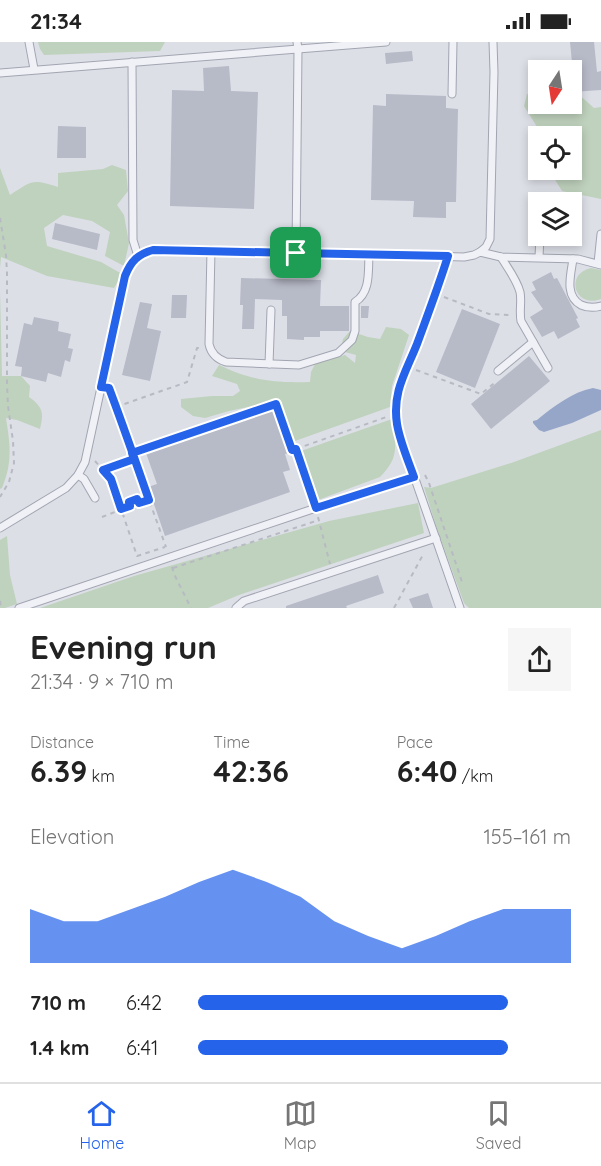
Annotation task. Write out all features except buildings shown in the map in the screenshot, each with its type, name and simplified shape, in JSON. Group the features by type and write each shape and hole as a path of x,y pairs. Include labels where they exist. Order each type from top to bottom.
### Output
{"lane":[{"path":"29,42 34,69"},
{"path":"0,73 297,46 386,42"},
{"path":"452,94 453,42"},
{"path":"0,528 66,488 78,475 85,462 125,276 138,256 153,250 211,250 464,257 474,255 486,247 490,239 493,42"},
{"path":"296,253 297,46"},
{"path":"132,62 133,240 138,256"},
{"path":"480,252 501,257 573,259 599,264 601,234"},
{"path":"539,257 540,246"},
{"path":"211,250 209,344 211,350 226,362 299,365 338,353 350,344 355,331 355,302 361,298 366,288 369,254"},
{"path":"448,256 414,352 402,377 397,415 399,433 460,608"},
{"path":"501,257 521,294 519,314 521,321 548,368"},
{"path":"573,259 570,281 572,296 583,306 590,308 601,306"},
{"path":"269,364 271,310"},
{"path":"498,371 533,342"},
{"path":"78,475 84,478 95,498"},
{"path":"19,608 414,477"},
{"path":"236,608 244,601 436,538"}],"path":[{"path":"0,218 7,273 7,385 14,455 13,471 0,497"},
{"path":"442,297 489,314 519,314"},
{"path":"116,407 187,382 197,348 211,350"},
{"path":"414,371 414,369 481,394 503,376 498,371"},
{"path":"101,387 109,388 166,547 137,556 111,479 103,470 134,459"},
{"path":"132,453 276,404 292,450 397,415"},
{"path":"296,449 316,508 332,572"},
{"path":"426,476 464,586"},
{"path":"102,517 130,506 132,509 140,506 139,503 149,500"},
{"path":"191,608 172,568 319,520"},
{"path":"394,608 427,547"},
{"path":"0,601 1,608"}],"green space":[{"path":"38,42 165,42 160,51 44,55"},
{"path":"528,94 528,112 524,106"},
{"path":"582,97 594,108 601,107 601,199 582,195 582,192 562,191 555,180 582,180 582,126 536,126 529,114 582,114"},
{"path":"112,165 126,170 128,191 117,205 124,215 129,243 124,266 105,256 110,232 92,221 63,215 44,228 47,246 101,262 122,274 114,288 47,276 1,257 0,269 0,168 10,195 33,182 58,187 58,173 103,169"},
{"path":"591,268 601,270 601,299 592,301 579,295 575,283 583,271"},
{"path":"0,290 2,376 21,376 30,386 29,397 40,407 42,419 40,429 6,418 9,461 8,470 0,489"},
{"path":"386,327 401,329 409,335 392,386 390,407 295,441 280,403 271,402 205,418 193,416 181,407 181,399 233,396 240,391 237,384 212,376 219,365 242,375 264,380 310,382 315,364 345,355 355,363 356,355 345,352 342,344 350,331 380,339"},
{"path":"392,419 395,450 387,470 380,477 318,500 301,451"},
{"path":"601,430 601,608 469,608 464,603 424,487 431,488 514,462"},
{"path":"418,503 424,533 239,595 208,608 40,608 134,576 329,521"},
{"path":"7,536 10,575 17,604 0,608 0,540"}],"water":[{"path":"593,388 601,390 601,410 544,432 533,423 570,396"}],"route":[{"path":"296,253 165,249 145,252 133,261 125,276 101,387 109,388 116,407 132,453 149,500 139,503 137,499 129,502 130,506 121,509 111,479 103,470 134,459 132,453 276,404 292,450 296,449 316,508 414,477 397,423 399,389 448,256 296,253"}]}
